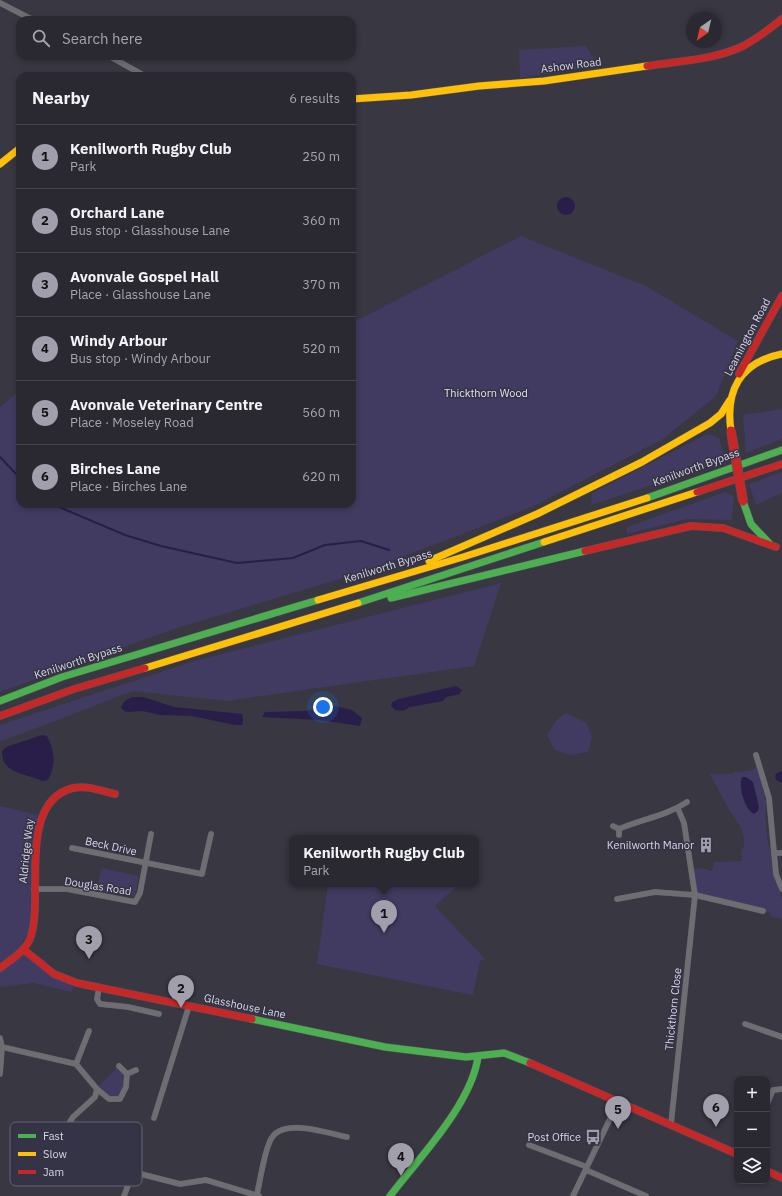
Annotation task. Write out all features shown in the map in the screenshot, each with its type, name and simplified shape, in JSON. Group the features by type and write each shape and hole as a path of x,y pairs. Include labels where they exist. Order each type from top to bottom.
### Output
{"main road":[{"name":"Ashow Road","path":"356,99 411,95 479,86 544,81 710,56 734,50 746,45 758,38 782,19"},
{"path":"0,164 16,151"},
{"name":"Leamington Road","path":"733,389 744,362 782,296"},
{"path":"779,548 755,530 746,514 731,431 729,410 733,389 737,381 750,366 762,359 782,354"},
{"path":"368,585 544,513 605,482 710,423 721,414 730,400"},
{"name":"Kenilworth Bypass","path":"0,701 62,677 368,585 646,498 782,450"},
{"name":"Kenilworth Bypass","path":"0,716 81,687 341,608 782,464"},
{"path":"341,608 423,591 665,531 691,526 723,528 779,548"},
{"name":"Aldridge Way","path":"22,949 30,938 33,929 35,862 43,813 47,804 66,789 75,787 115,794"},
{"path":"0,968 22,949"},
{"name":"Glasshouse Lane","path":"22,949 59,977 99,988 385,1047 466,1057 504,1053 516,1056 619,1100 734,1153"},
{"path":"390,1196 456,1111 476,1071 478,1056"},
{"path":"770,1172 782,1178"}],"street":[{"path":"0,3 25,16"},
{"path":"115,60 138,72"},
{"path":"756,755 769,798 776,874 782,889"},
{"path":"617,830 637,821 656,817 678,809 687,802"},
{"name":"Thickthorn Close","path":"671,1124 695,896 684,823 678,809"},
{"name":"Douglas Road","path":"34,889 67,889 135,902 139,897 152,834"},
{"name":"Beck Drive","path":"72,848 145,864 202,874 211,834"},
{"path":"774,853 782,853"},
{"path":"617,899 656,892 695,896 763,911"},
{"path":"99,988 97,999 100,1004 128,1007 159,1014"},
{"path":"154,1118 189,1006"},
{"path":"745,1024 782,1037"},
{"path":"76,1064 90,1031"},
{"path":"0,1038 2,1047 0,1074"},
{"path":"2,1047 76,1064 97,1089 109,1099 120,1099 126,1087 127,1074 119,1066"},
{"path":"127,1074 136,1070"},
{"path":"770,1097 773,1090 778,1088 782,1089"},
{"path":"70,1122 73,1117 95,1097 97,1089"},
{"path":"573,1196 619,1100"},
{"path":"142,1174 180,1184 206,1180 258,1195 270,1140 279,1131 293,1127 346,1137"},
{"path":"529,1145 586,1168 646,1196"},
{"path":"124,1196 127,1186"}],"green space":[{"path":"586,46 598,66 520,78 519,50"},
{"name":"Thickthorn Wood","path":"521,236 646,286 738,341 716,396 663,439 532,507 363,572 174,629 0,692 0,407 16,393 16,508 356,508 356,321"},
{"path":"782,409 782,439 746,453 743,415"},
{"path":"707,434 719,438 725,461 591,505 592,493"},
{"path":"782,472 782,493 756,505 749,484"},
{"path":"725,492 734,496 732,520 687,519 627,534 627,527"},
{"path":"501,583 474,666 226,701 133,691 0,742 0,725 194,661"},
{"path":"566,713 587,723 592,738 588,752 570,755 555,750 547,735 556,721"},
{"path":"758,767 767,806 765,814 768,845 770,847 774,876 782,898 782,919 772,917 769,911 695,895 691,869 702,868 712,871 714,862 742,861 741,852 744,845 744,838 741,828 710,774 734,774 733,772 749,771"},
{"path":"0,806 38,815 33,848 30,929 19,949 5,962 3,960 0,962"},
{"path":"101,868 139,876 135,895 131,897 121,892 114,894 97,890"},
{"path":"328,887 456,887 435,906 485,959 480,961 473,995 317,964"},
{"path":"23,949 54,974 74,982 72,992 33,983 0,987 0,968"},
{"path":"119,1066 127,1074 120,1099 109,1099 96,1088"}],"shaded area":[{"path":"566,197 570,198 574,202 574,210 570,214 566,215 562,214 558,210 557,206 558,202 562,198"},
{"path":"456,686 462,690 460,694 446,697 443,701 410,707 403,711 395,710 391,706 392,702 399,699"},
{"path":"133,697 143,697 174,707 242,714 242,725 235,725 192,716 160,715 143,711 126,712 121,708 126,701"},
{"path":"336,706 352,710 362,718 360,726 320,720 262,717 265,712 305,711"},
{"path":"42,735 47,736 52,747 54,758 51,775 48,780 42,781 16,772 6,764 3,759 2,751 6,747"},
{"path":"782,771 782,783 776,780 775,776 777,773"},
{"path":"742,777 746,777 753,782 759,807 758,811 754,814 748,808 743,798 741,786"}],"waterway":[{"path":"0,457 16,474"},
{"path":"61,508 125,535 161,546 237,563 293,558 325,545 361,541 389,550"}],"traffic: fast":[{"path":"647,498 782,450"},
{"path":"743,501 751,524 769,543"},
{"path":"358,603 544,542"},
{"path":"391,598 585,551"},
{"path":"0,701 62,677 318,600"},
{"path":"252,1019 385,1047 466,1057 504,1053 530,1063"},
{"path":"390,1196 429,1148 455,1112 473,1075 478,1057"}],"traffic: slow":[{"path":"356,99 411,95 479,86 544,81 647,66"},
{"path":"0,164 16,151"},
{"path":"731,431 731,403 733,391 738,380 755,364 782,354"},
{"path":"429,561 537,514 642,462 710,423 721,414 730,400"},
{"path":"544,542 697,492"},
{"path":"318,600 463,557 647,498"},
{"path":"145,668 358,603"}],"traffic: jam":[{"path":"647,66 695,60 730,51 752,41 782,19"},
{"path":"739,374 782,296"},
{"path":"731,431 743,501"},
{"path":"697,492 782,464"},
{"path":"585,551 691,526 723,528 776,547"},
{"path":"0,716 74,689 145,668"},
{"path":"0,968 23,950 31,936 34,918 36,852 39,830 45,811 56,797 73,788 89,788 115,794"},
{"path":"23,949 54,974 77,983 252,1019"},
{"path":"530,1063 734,1153"},
{"path":"770,1172 782,1178"}],"place":[{"name":"Kenilworth Manor","path":"706,845"},
{"name":"Kenilworth Rugby Club","path":"384,933"},
{"name":"Avonvale Gospel Hall","path":"89,959"},
{"name":"Orchard Lane","path":"181,1008"},
{"name":"Birches Lane","path":"716,1127"},
{"name":"Avonvale Veterinary Centre","path":"618,1129"},
{"name":"Post Office","path":"593,1137"},
{"name":"Windy Arbour","path":"401,1176"}]}
